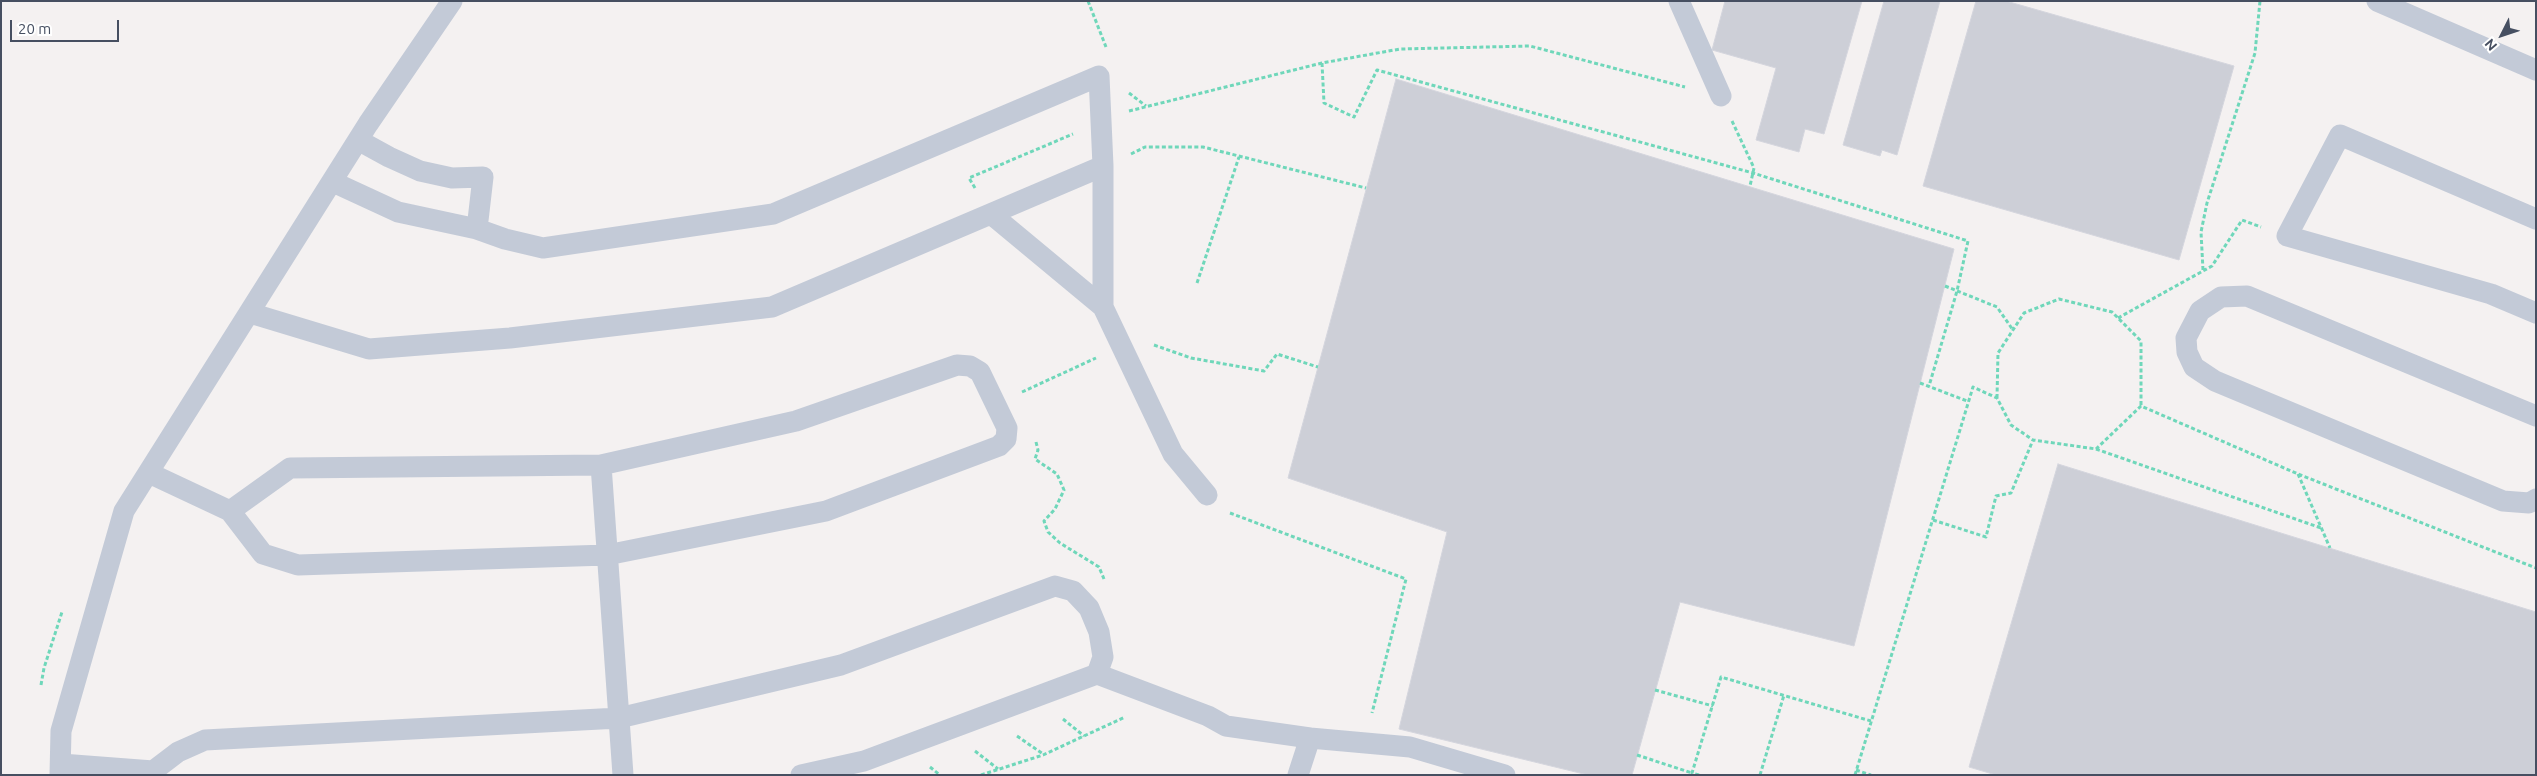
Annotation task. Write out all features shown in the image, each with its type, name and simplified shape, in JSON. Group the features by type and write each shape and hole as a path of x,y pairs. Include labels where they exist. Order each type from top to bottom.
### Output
{"lane":[{"path":"452,1 358,140 124,511 61,731 60,769 154,773 178,752 205,740 619,718 841,665 1055,586 1073,591 1089,608 1099,632 1104,657 1097,674"},
{"path":"1678,1 1720,96"},
{"path":"2377,1 2536,70"},
{"path":"333,182 398,212 477,229 505,239 543,248 773,214 1100,86 1103,166 1104,307 1172,454 1207,496"},
{"path":"2536,219 2340,135 2287,236 2491,294 2536,313"},
{"path":"358,140 420,171 452,178 483,176 477,229"},
{"path":"250,313 369,349 510,338 772,306 1103,166"},
{"path":"990,214 1104,307"},
{"path":"2536,416 2247,296 2221,297 2200,311 2186,338 2187,352 2194,367 2215,381 2504,500 2529,503 2536,499"},
{"path":"149,473 230,511 263,554 298,565 607,555 826,511 999,446 1006,439 1007,428 980,372 970,366 957,366 796,421 600,465 290,468 230,511"},
{"path":"600,465 623,775"},
{"path":"801,775 864,760 1097,674 1208,716 1226,726 1310,738 1410,747 1505,775"},
{"path":"1298,775 1310,738"}],"path":[{"path":"2204,270 2201,232 2207,203 2255,53 2260,1"},
{"path":"1100,86 1125,112 1322,63 1400,49 1530,46 1720,96 1754,168 1750,186"},
{"path":"1322,63 1324,103 1354,117 1377,70 1753,173 1968,241 1957,291 1929,386"},
{"path":"990,214 969,178 1080,131"},
{"path":"1103,166 1145,148 1203,146 1239,157 1366,188"},
{"path":"1197,283 1239,157"},
{"path":"2118,318 2212,266 2242,220 2287,236"},
{"path":"1945,286 1997,307 2013,330"},
{"path":"2096,449 2141,406 2141,341 2112,312 2059,299 2024,313 1998,353 1997,398 2011,425 2033,440 2096,449 2321,528"},
{"path":"1023,401 1020,393 1118,340 1191,358 1264,371 1278,354 1318,366"},
{"path":"1920,383 1968,401"},
{"path":"1855,775 1973,387 1997,398"},
{"path":"2141,406 2298,474 2536,568"},
{"path":"1034,432 1038,450 1035,459 1057,474 1064,490 1055,509 1044,521 1048,532 1060,543 1100,567 1107,586"},
{"path":"1933,520 1986,537 1996,496 2011,493 2033,440"},
{"path":"2298,474 2330,548"},
{"path":"1207,496 1235,516 1406,579 1365,743"},
{"path":"1692,773 1721,677 1871,721"},
{"path":"1655,690 1712,706"},
{"path":"1760,775 1784,695"},
{"path":"981,775 1043,755 1129,715"},
{"path":"1637,755 1699,775"},
{"path":"1856,770 1871,775"}],"building":[{"path":"1725,1 1862,1 1824,134 1805,129 1799,152 1756,140 1776,68 1712,50"},
{"path":"1884,1 1940,1 1897,155 1882,150 1880,156 1843,145"},
{"path":"1976,1 2006,1 2234,66 2179,260 1923,186"},
{"path":"1396,79 1954,249 1854,646 1680,602 1632,775 1588,775 1399,729 1447,532 1288,478"},
{"path":"2058,464 2536,612 2536,775 1996,775 1969,767"}]}
